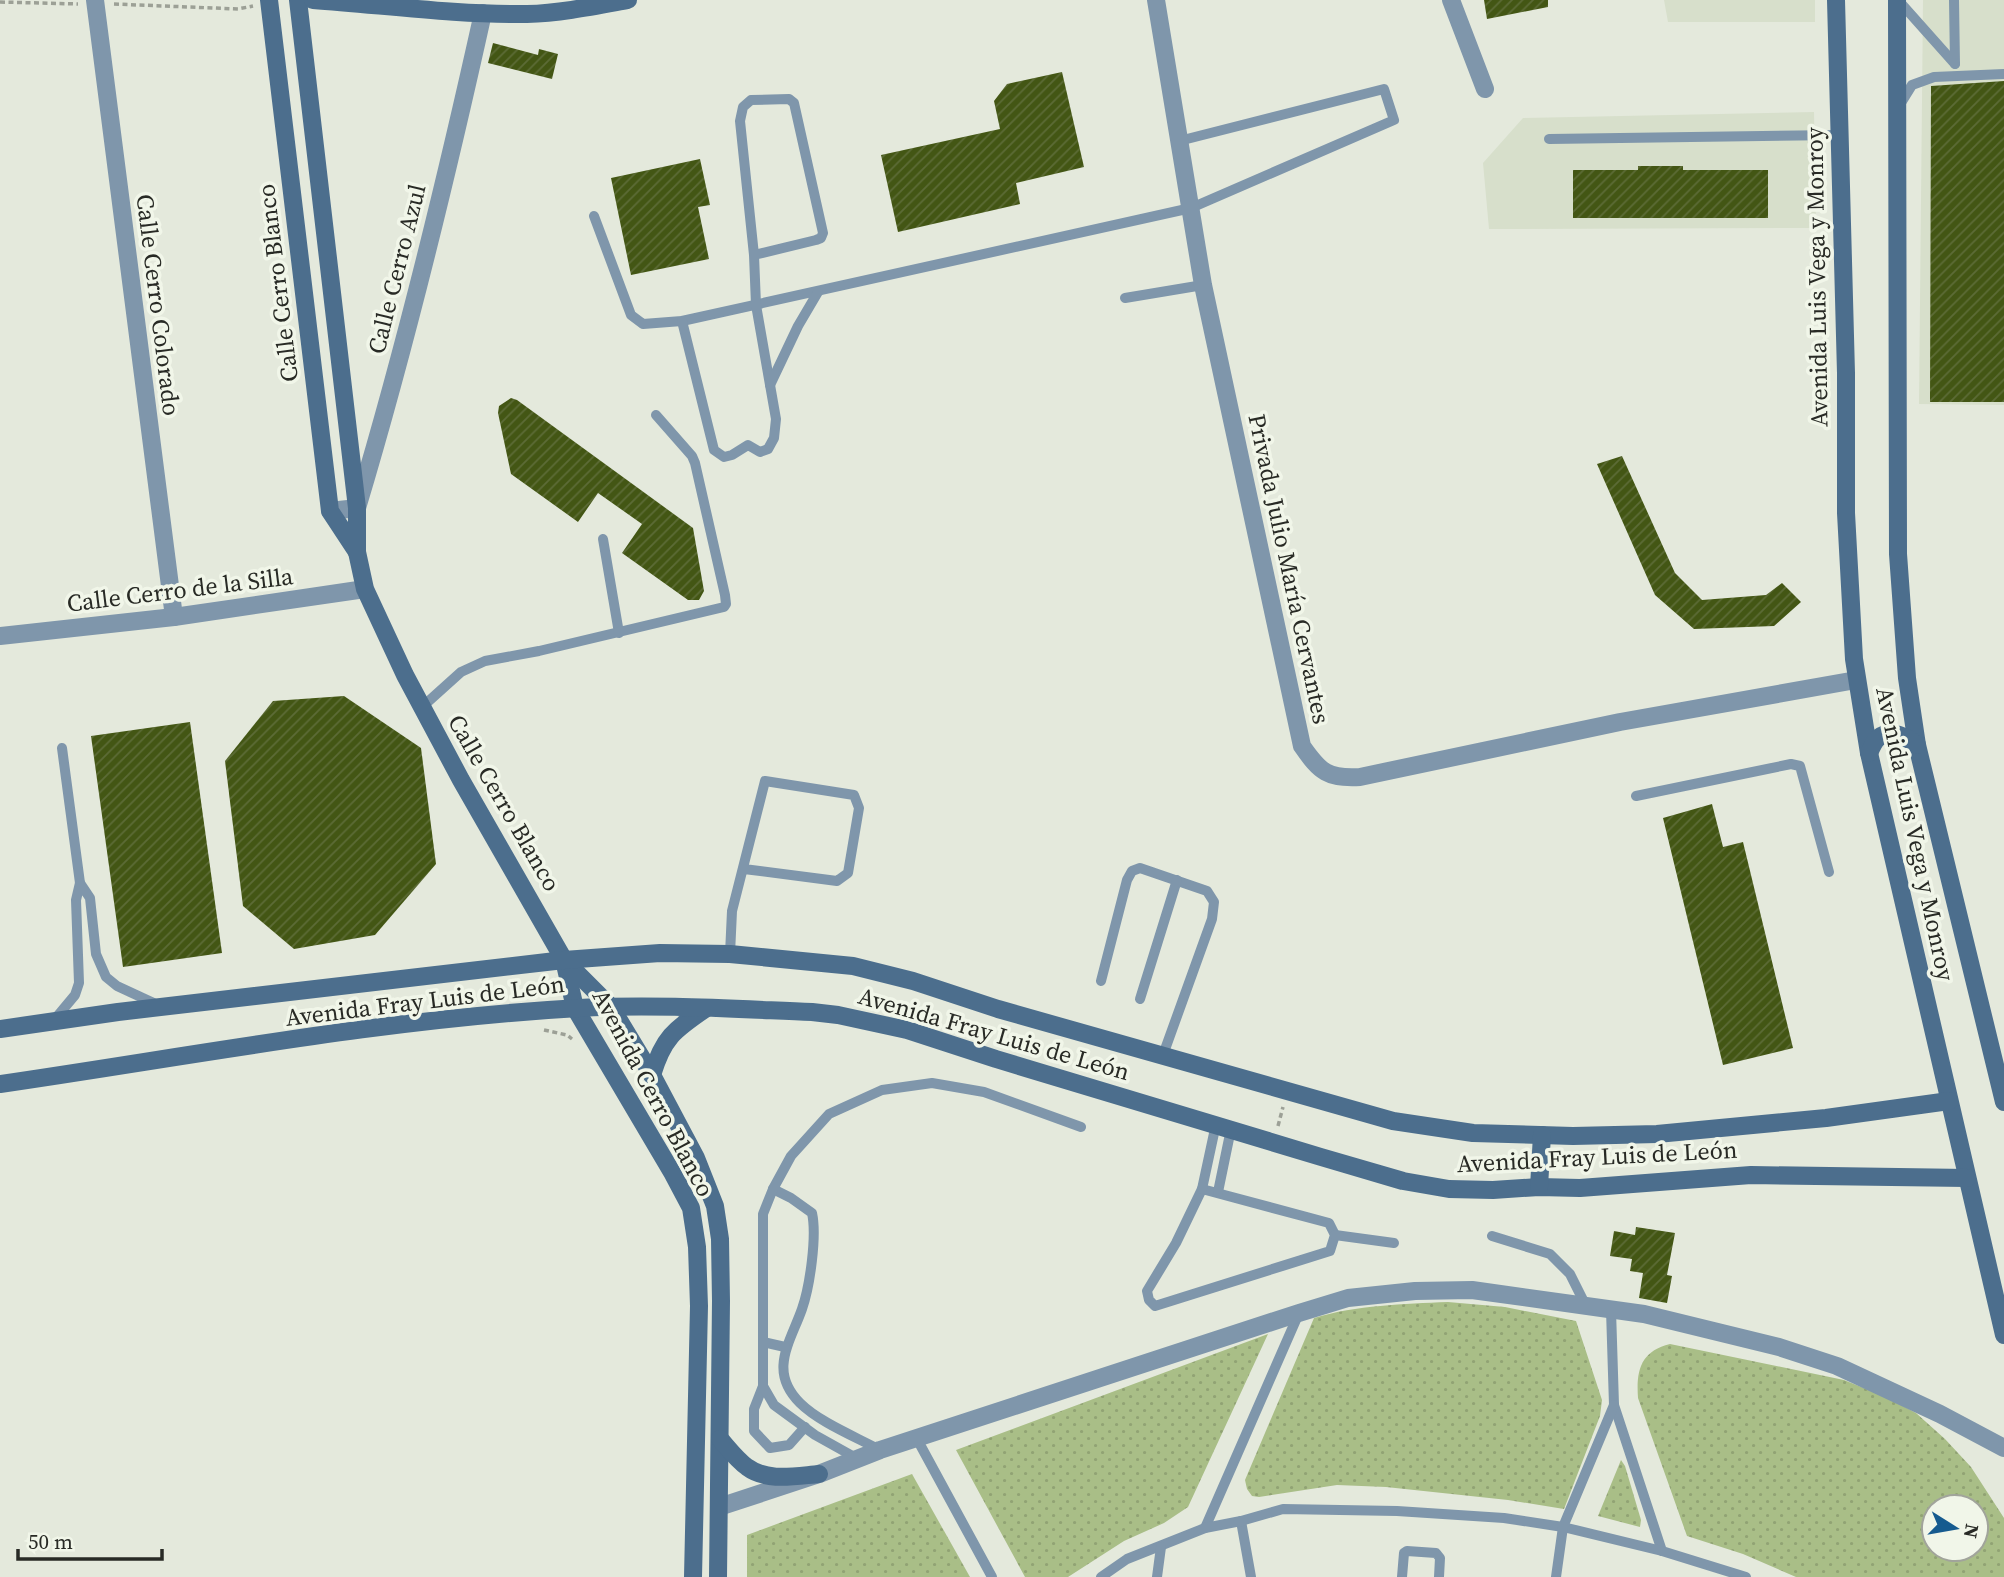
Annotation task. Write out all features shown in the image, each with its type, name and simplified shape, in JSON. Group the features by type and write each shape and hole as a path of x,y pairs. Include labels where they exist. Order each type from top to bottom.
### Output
{"main road":[{"name":"Calle Cerro Blanco","path":"298,0 358,508 357,552 365,589 421,708 564,960"},
{"path":"313,0 483,13 528,7 570,10 628,0"},
{"name":"Avenida Luis Vega y Monroy","path":"1836,0 1846,373 1846,513 1856,680 1868,753 2004,1335"},
{"name":"Avenida Luis Vega y Monroy","path":"1898,0 1898,554 1907,678 1917,745 2004,1102"},
{"name":"Calle Cerro Blanco","path":"269,2 330,511 357,552"},
{"path":"1868,753 1878,737 1889,734 1907,737 1917,745"},
{"name":"Avenida Fray Luis de León","path":"0,1029 564,960 660,953 730,954 853,966 913,981 998,1009 1393,1121 1473,1132 1573,1136 1657,1134 1826,1118 1949,1101"},
{"name":"Avenida Cerro Blanco","path":"564,960 611,1007 652,1075 696,1158 715,1206 720,1239 718,1577"},
{"name":"Avenida Cerro Blanco","path":"564,960 575,1008 691,1208 697,1247 699,1307 693,1577"},
{"name":"Avenida Fray Luis de León","path":"0,1084 395,1024 575,1008 812,1012 872,1021 1403,1181 1438,1187 1493,1190 1580,1188 1751,1175 1967,1178"},
{"path":"652,1075 667,1039 705,1009"},
{"path":"1539,1187 1542,1135"},
{"path":"720,1439 746,1467 760,1474 779,1477 819,1474"}],"street":[{"name":"Privada Julio María Cervantes","path":"1156,0 1203,285 1302,746 1322,772 1340,778 1360,777 1620,722 1856,680"},
{"path":"1451,0 1485,89"},
{"name":"Calle Cerro Colorado","path":"95,2 174,617"},
{"name":"Calle Cerro Azul","path":"358,508 450,165 483,13"},
{"path":"330,511 358,508"},
{"name":"Calle Cerro de la Silla","path":"0,636 174,617 365,589"},
{"path":"719,1507 819,1474 880,1450 1299,1312 1348,1298 1415,1291 1472,1290 1644,1314 1779,1347 1837,1366 1940,1414 2004,1448"}],"lane":[{"path":"1898,0 1954,69"},
{"path":"1954,0 1954,69"},
{"path":"1897,109 1912,85 1954,69 2004,74"},
{"path":"594,216 631,315 643,324 682,321 1191,208 1394,120 1384,89 1180,141"},
{"path":"682,321 714,450 724,457 733,455 748,445 760,452 768,449 775,439 776,419 756,305 754,254 740,121 743,107 751,100 789,99 794,103 823,233 821,238 816,240 754,254"},
{"path":"1549,139 1838,135"},
{"path":"1125,298 1203,285"},
{"path":"770,385 798,326 818,292"},
{"path":"421,708 461,672 485,661 619,633 718,609 726,604 695,463 656,415"},
{"path":"603,539 619,633"},
{"path":"52,1022 75,995 79,983 76,900 80,883 62,748"},
{"path":"1636,796 1791,764 1800,766 1829,872"},
{"path":"730,954 733,911 765,781 854,795 859,808 848,873 837,881 744,869"},
{"path":"1101,981 1127,880 1132,871 1140,868 1207,891 1213,902 1212,919 1163,1055"},
{"path":"1140,999 1177,880"},
{"path":"80,883 90,898 96,954 106,977 117,986 164,1008"},
{"path":"805,1427 789,1445 770,1448 754,1431 754,1409 764,1387 763,1214 791,1156 830,1114 882,1090 932,1083 984,1092 1081,1127"},
{"path":"1202,1189 1329,1223 1335,1235 1330,1251 1155,1306 1149,1300 1147,1291 1176,1244 1202,1189 1224,1126"},
{"path":"1218,1192 1224,1126"},
{"path":"773,1189 812,1213 815,1237 803,1307 785,1346 785,1381 801,1404 880,1450"},
{"path":"1335,1235 1394,1242"},
{"path":"1492,1236 1550,1254 1570,1274 1586,1307"},
{"path":"1611,1310 1614,1405 1662,1551"},
{"path":"1205,1528 1299,1312"},
{"path":"763,1342 785,1346"},
{"path":"764,1387 774,1405 858,1460"},
{"path":"1556,1577 1563,1527 1614,1405"},
{"path":"917,1439 992,1577"},
{"path":"1101,1577 1127,1559 1205,1528 1283,1509 1296,1509 1397,1511 1504,1518 1563,1527 1662,1551 1746,1577"},
{"path":"1241,1521 1251,1577"},
{"path":"1157,1577 1161,1547"},
{"path":"1402,1577 1404,1553 1407,1551 1436,1553 1440,1558 1439,1577"}],"path":[{"path":"0,2 95,2 238,9 269,2"},
{"path":"544,1030 567,1035 575,1041"},
{"path":"1274,1142 1286,1092"}],"shaded area":[{"path":"1664,0 1815,0 1815,22 1668,22"},
{"path":"1923,0 2004,0 2004,405 1919,404"},
{"path":"1814,112 1816,228 1489,229 1483,163 1523,118"}],"green space":[{"path":"1448,1302 1505,1307 1576,1321 1602,1400 1600,1416 1564,1509 1386,1487 1337,1485 1252,1496 1245,1480 1314,1318 1363,1308"},
{"path":"1268,1334 1188,1507 1164,1523 1124,1541 1068,1577 1025,1577 956,1450"},
{"path":"1670,1344 1844,1380 1916,1413 1971,1467 1988,1493 1920,1493 1920,1563 1990,1563 1990,1496 2004,1518 2004,1577 1796,1577 1743,1554 1687,1536 1638,1398 1638,1379 1642,1363 1652,1351"},
{"path":"1621,1460 1641,1520 1640,1527 1598,1516"},
{"path":"912,1474 970,1577 747,1577 747,1535"}],"building":[{"path":"1484,0 1548,0 1548,7 1487,19"},
{"path":"493,43 538,55 539,49 558,54 552,79 488,63"},
{"path":"1062,72 1084,167 1016,183 1020,204 898,232 881,155 1000,129 994,101 1007,84"},
{"path":"2004,81 2004,402 1930,402 1931,86"},
{"path":"700,159 710,205 698,207 709,259 631,275 611,178"},
{"path":"1638,166 1683,166 1683,170 1768,170 1768,218 1573,218 1573,170 1638,170"},
{"path":"511,398 693,528 704,591 699,600 688,600 622,553 642,524 598,493 578,522 511,474 498,413 499,406"},
{"path":"1622,456 1675,573 1702,600 1766,595 1782,583 1801,602 1774,626 1694,629 1655,595 1597,464"},
{"path":"344,696 421,748 436,864 375,935 294,949 243,906 225,761 273,701"},
{"path":"190,722 222,953 123,967 91,736"},
{"path":"1712,804 1723,847 1743,842 1793,1048 1723,1065 1663,818"},
{"path":"1636,1227 1675,1233 1667,1275 1672,1276 1667,1303 1639,1298 1643,1273 1630,1271 1632,1259 1610,1256 1614,1231 1635,1235"}]}
